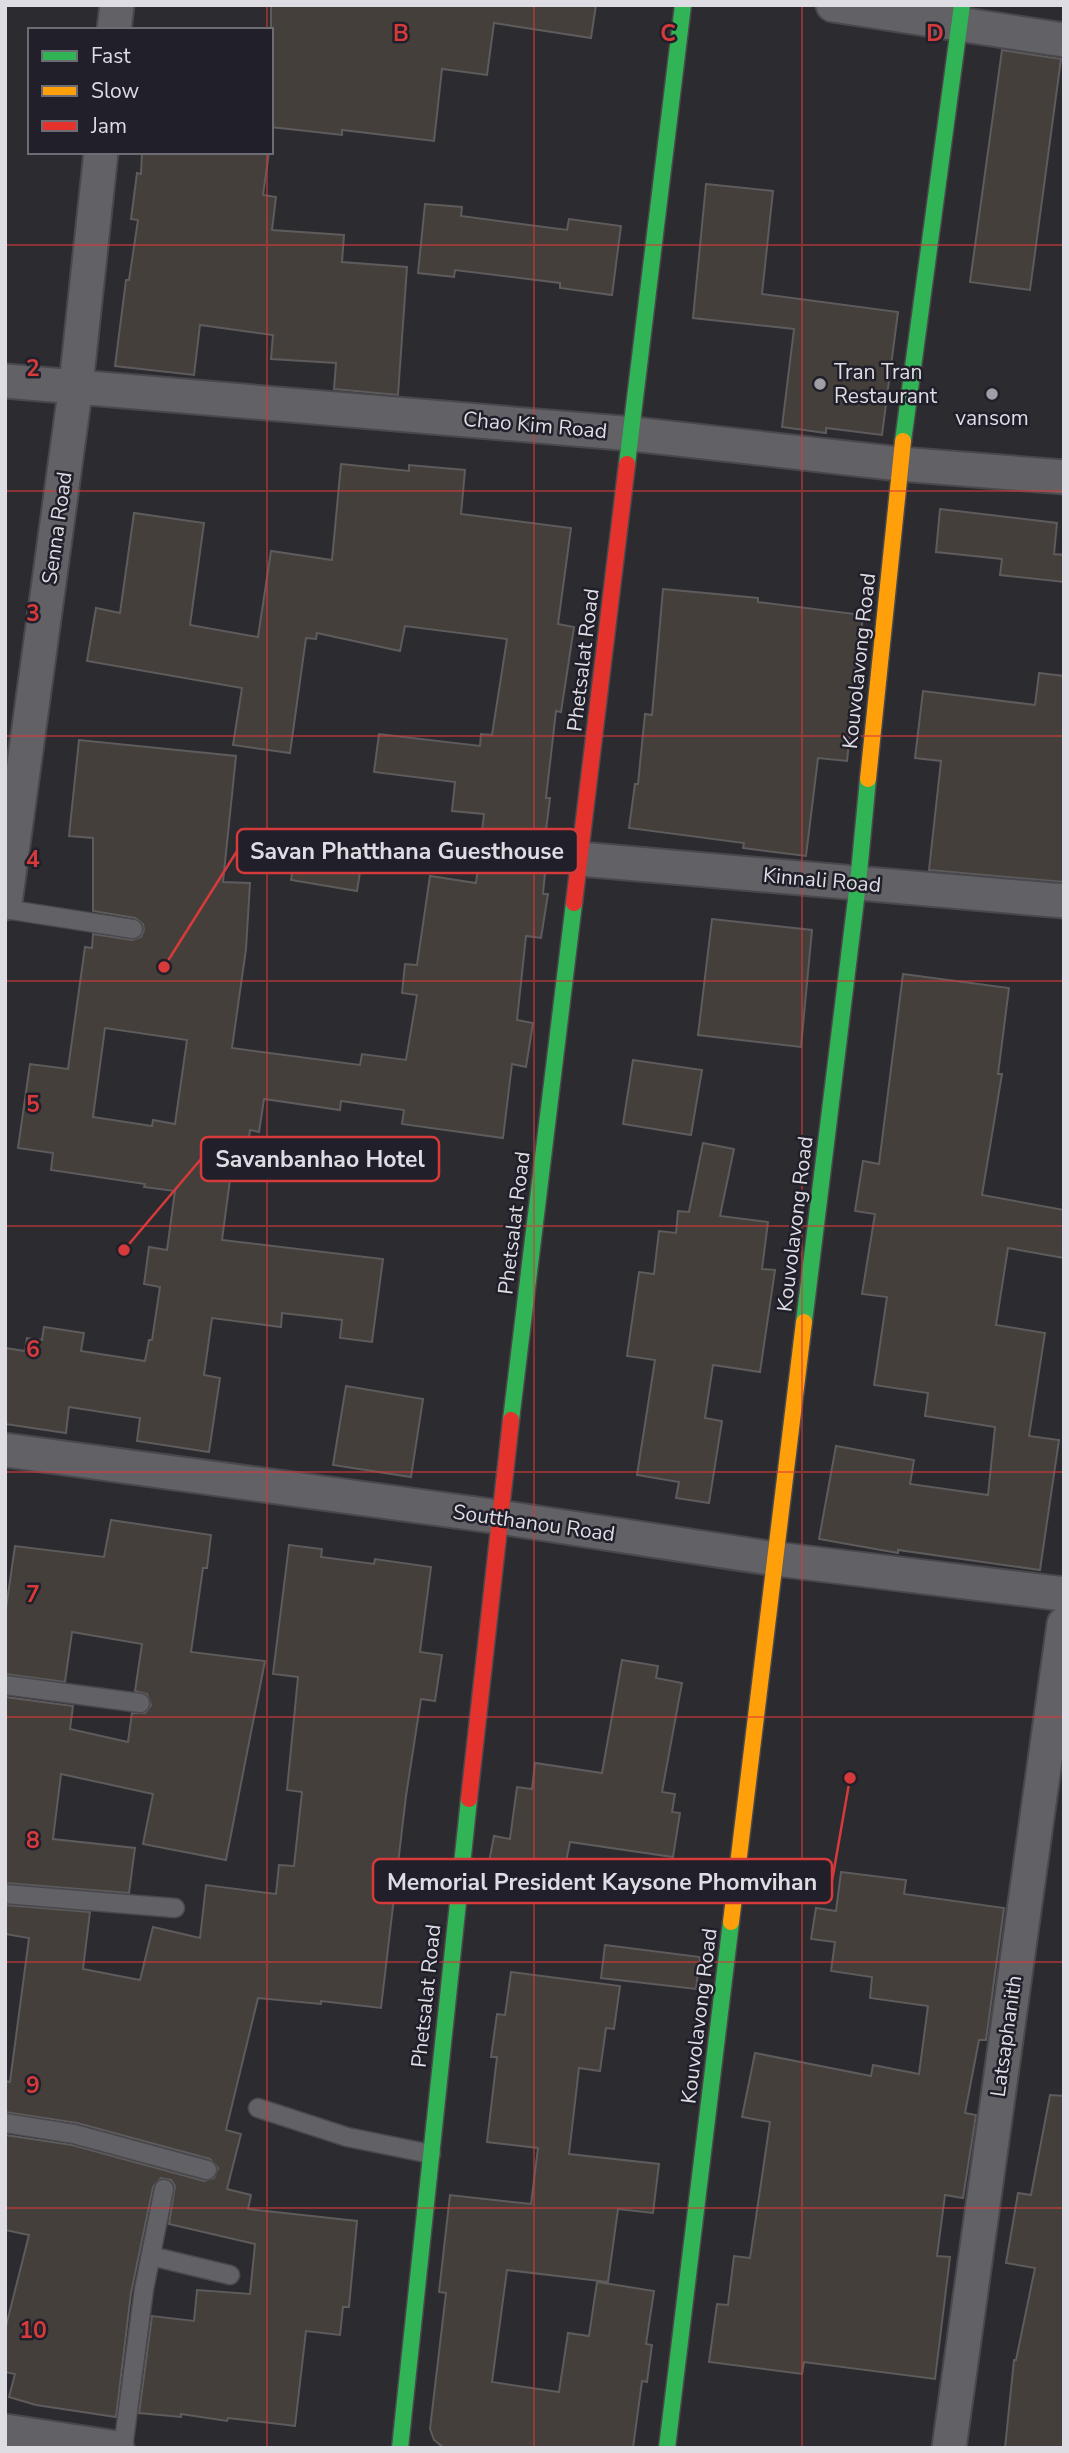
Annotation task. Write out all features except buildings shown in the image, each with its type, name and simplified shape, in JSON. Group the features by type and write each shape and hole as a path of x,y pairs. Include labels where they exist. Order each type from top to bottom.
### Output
{"main road":[{"name":"Phetsalat Road","path":"400,2448 499,1517 683,5"},
{"name":"Kouvolavong Road","path":"667,2448 858,883 900,464 960,15"}],"street":[{"path":"114,28 117,5"},
{"path":"834,5 960,15 1064,40"},
{"name":"Senna Road","path":"5,903 76,385 101,154"},
{"name":"Chao Kim Road","path":"5,381 632,434 900,464 1064,477"},
{"name":"Kinnali Road","path":"580,859 1064,901"},
{"name":"Soutthanou Road","path":"5,1450 499,1517 776,1559 1064,1594"},
{"name":"Latsaphanith","path":"949,2448 1064,1623"},
{"path":"5,2431 117,2448"}],"lane":[{"path":"5,909 134,929"},
{"path":"5,1685 140,1703"},
{"path":"5,1894 175,1908"},
{"path":"258,2108 347,2137 431,2154"},
{"path":"5,2123 74,2134 207,2170"},
{"path":"122,2448 151,2256 164,2189"},
{"path":"151,2256 230,2275"}],"traffic: fast":[{"path":"627,464 683,5"},
{"path":"903,441 962,5"},
{"path":"804,1322 858,883 868,779"},
{"path":"511,1420 574,903"},
{"path":"400,2448 469,1799"},
{"path":"667,2448 731,1922"}],"traffic: slow":[{"path":"868,779 903,441"},
{"path":"731,1922 804,1322"}],"traffic: jam":[{"path":"574,903 627,464"},
{"path":"469,1799 511,1420"}],"place":[{"name":"Tran Tran Restaurant","path":"820,384"},
{"name":"vansom","path":"992,394"},
{"name":"Savan Phatthana Guesthouse","path":"164,967"},
{"name":"Savanbanhao Hotel","path":"124,1250"},
{"name":"Memorial President Kaysone Phomvihan","path":"850,1778"}]}
